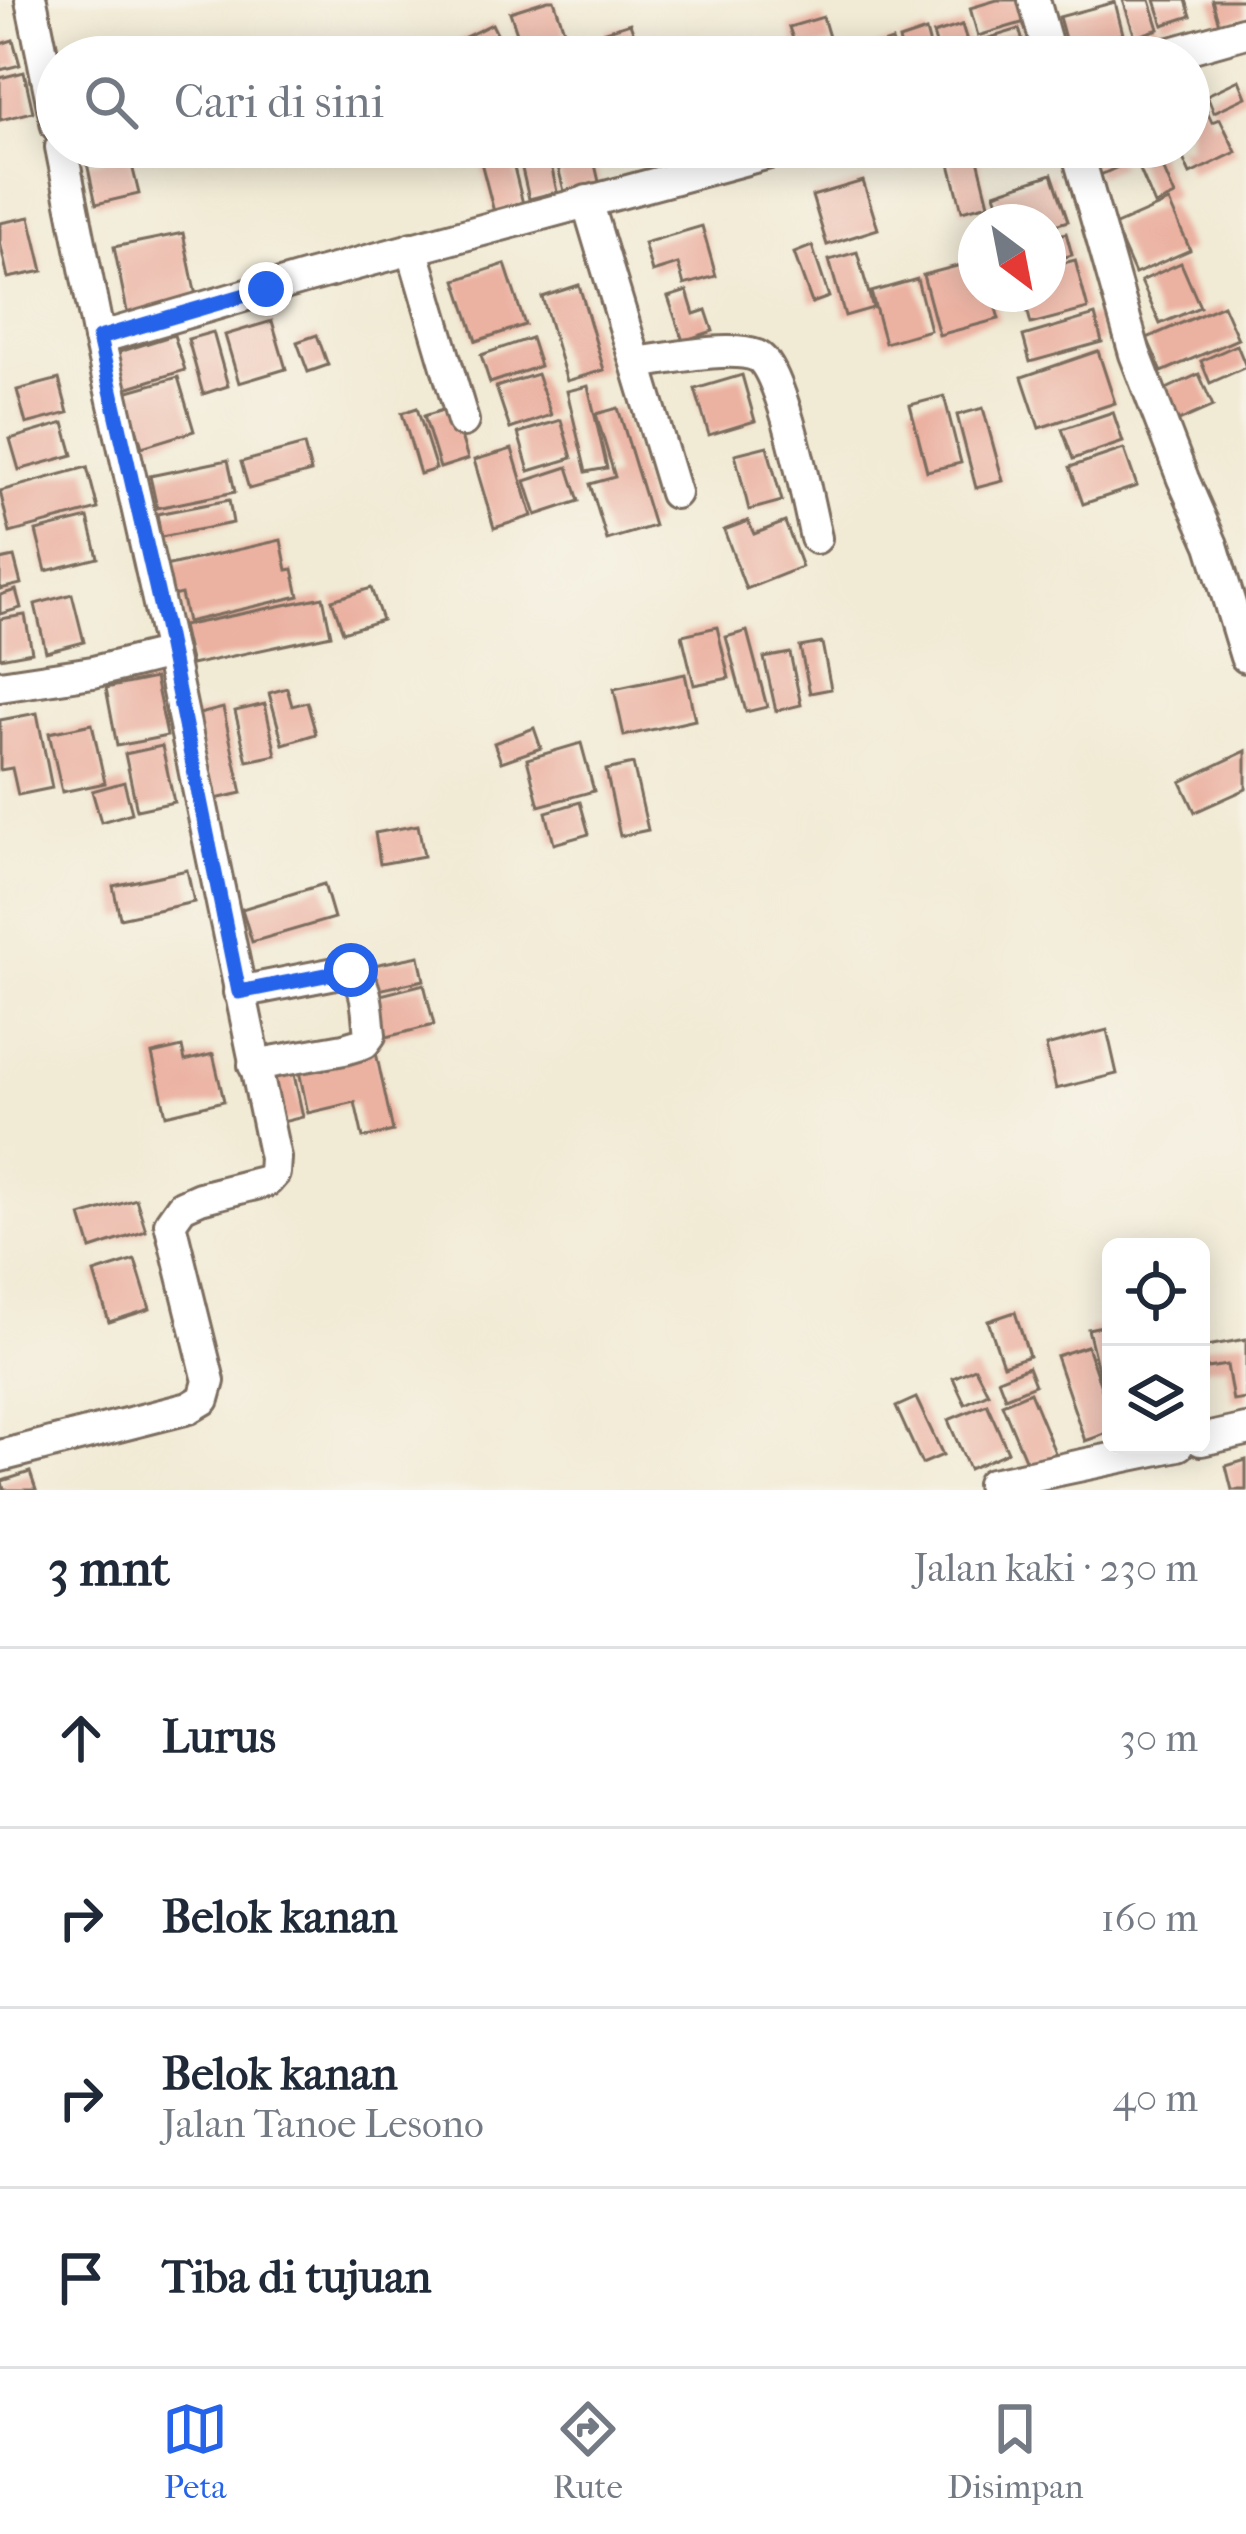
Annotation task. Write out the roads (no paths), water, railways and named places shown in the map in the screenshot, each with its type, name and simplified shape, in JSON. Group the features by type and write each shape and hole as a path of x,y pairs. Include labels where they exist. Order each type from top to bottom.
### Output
{"street":[{"path":"31,0 38,36"},
{"path":"1034,0 1045,36"},
{"path":"1210,42 1246,32"},
{"path":"0,1456 189,1408 207,1394 209,1381 170,1223 182,1206 200,1198 267,1181 274,1173 275,1158 65,168"},
{"path":"99,338 712,168"},
{"path":"1082,168 1135,353 1212,544 1246,657"},
{"path":"587,201 675,493"},
{"path":"412,248 464,421"},
{"path":"637,363 717,353 765,360 779,388 816,538"},
{"path":"0,686 92,672 170,653"},
{"path":"239,992 351,970 363,986 370,1035 364,1043 254,1065"},
{"path":"1210,1438 1246,1430"},
{"path":"992,1484 1135,1454"}]}
